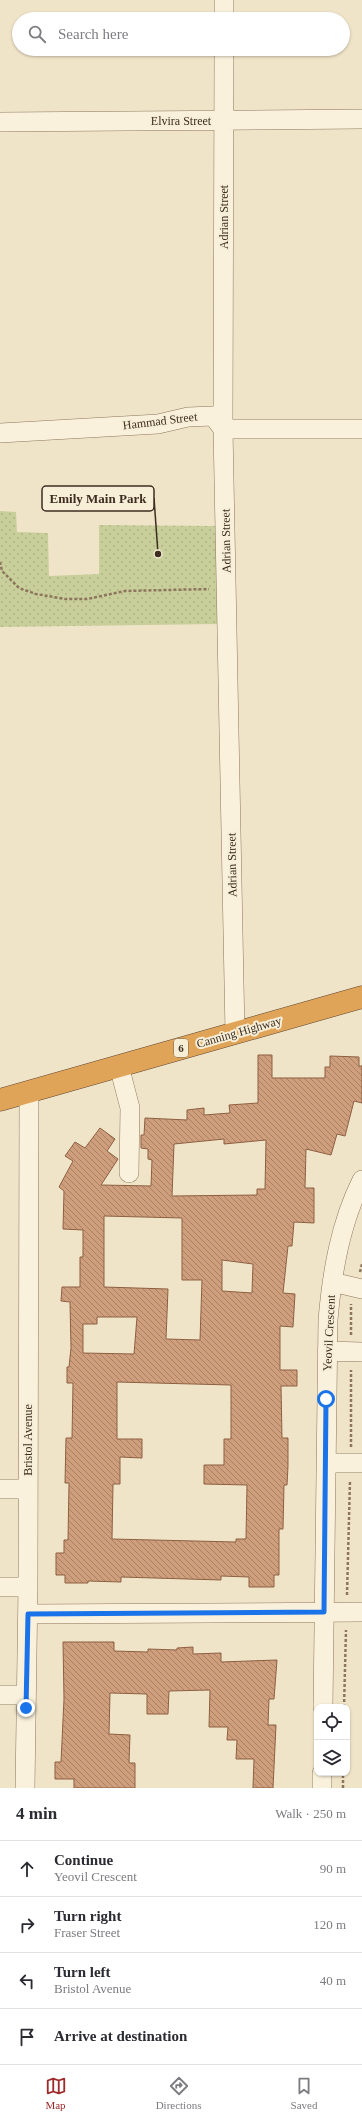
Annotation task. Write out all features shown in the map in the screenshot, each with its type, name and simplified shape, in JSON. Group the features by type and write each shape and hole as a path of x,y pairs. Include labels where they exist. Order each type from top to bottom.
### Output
{"highway":[{"name":"Canning Highway","path":"0,1100 362,996"}],"street":[{"path":"224,0 224,12"},
{"name":"Adrian Street","path":"224,56 223,429 235,1033"},
{"name":"Elvira Street","path":"0,122 362,119"},
{"name":"Hammad Street","path":"0,433 158,424 188,417 213,416 223,429"},
{"path":"223,429 362,429"},
{"path":"119,1066 130,1108 129,1173"},
{"name":"Bristol Avenue","path":"25,1788 28,1614 29,1092"},
{"name":"Yeovil Crescent","path":"323,1704 327,1351 332,1282 344,1228 362,1180"},
{"path":"332,1282 359,1288"},
{"path":"327,1351 357,1351"},
{"path":"326,1463 356,1463"},
{"path":"0,1489 28,1489"},
{"path":"0,1587 28,1587"},
{"path":"28,1614 354,1612"},
{"path":"0,1695 26,1695"},
{"path":"322,1776 322,1788"}],"path":[{"path":"0,562 2,571 19,588 36,594 65,599 87,599 125,591 227,589"},
{"path":"344,1704 354,1612 357,1351 351,1304 359,1288 362,1264"},
{"path":"343,1776 343,1788"}],"green space":[{"path":"0,511 16,512 17,532 48,533 49,576 99,574 99,525 217,526 218,624 0,627"}],"building":[{"path":"258,1055 272,1055 272,1078 325,1078 325,1067 330,1067 330,1056 359,1057 359,1066 362,1066 362,1103 354,1101 345,1136 337,1134 331,1155 306,1149 305,1188 314,1188 314,1223 294,1222 292,1246 288,1246 283,1293 295,1294 293,1327 280,1326 280,1370 297,1370 297,1386 281,1386 282,1438 288,1438 288,1466 287,1485 284,1485 283,1529 279,1529 279,1575 274,1575 274,1587 249,1587 249,1577 221,1576 221,1580 121,1577 121,1582 88,1581 88,1583 65,1583 65,1575 56,1575 56,1553 64,1553 64,1540 68,1540 69,1483 65,1483 66,1438 72,1438 73,1383 67,1383 67,1367 69,1367 71,1348 70,1302 61,1301 62,1287 80,1287 80,1257 83,1257 83,1230 63,1229 64,1191 59,1187 73,1161 65,1156 75,1142 85,1148 100,1128 115,1139 107,1151 118,1159 101,1185 151,1186 152,1160 148,1159 148,1149 141,1148 141,1135 144,1135 145,1118 187,1120 187,1110 204,1108 204,1115 230,1113 229,1105 258,1103","holes":["224,1139 224,1144 266,1140 265,1189 257,1189 257,1195 172,1196 174,1144","104,1216 182,1218 182,1280 202,1280 200,1340 166,1339 168,1289 104,1287","222,1260 253,1264 252,1293 222,1291","97,1317 137,1317 134,1354 83,1353 83,1324 97,1324","117,1382 231,1385 231,1439 224,1439 224,1465 204,1465 204,1484 247,1485 246,1539 236,1539 236,1542 112,1539 113,1484 120,1484 120,1457 142,1458 142,1439 117,1439"]},
{"path":"63,1642 114,1642 114,1651 148,1652 148,1649 177,1650 177,1648 193,1647 193,1654 221,1653 221,1662 277,1660 274,1699 269,1699 268,1725 276,1725 273,1788 253,1788 254,1759 236,1759 237,1740 227,1740 228,1727 209,1727 210,1690 169,1691 168,1714 147,1714 147,1694 110,1693 109,1734 130,1735 129,1763 135,1763 135,1788 74,1788 74,1779 55,1779 55,1762 61,1762 64,1699"}],"place":[{"name":"Emily Main Park","path":"158,554"}],"route":[{"path":"26,1708 28,1614 324,1612 326,1399"}]}
